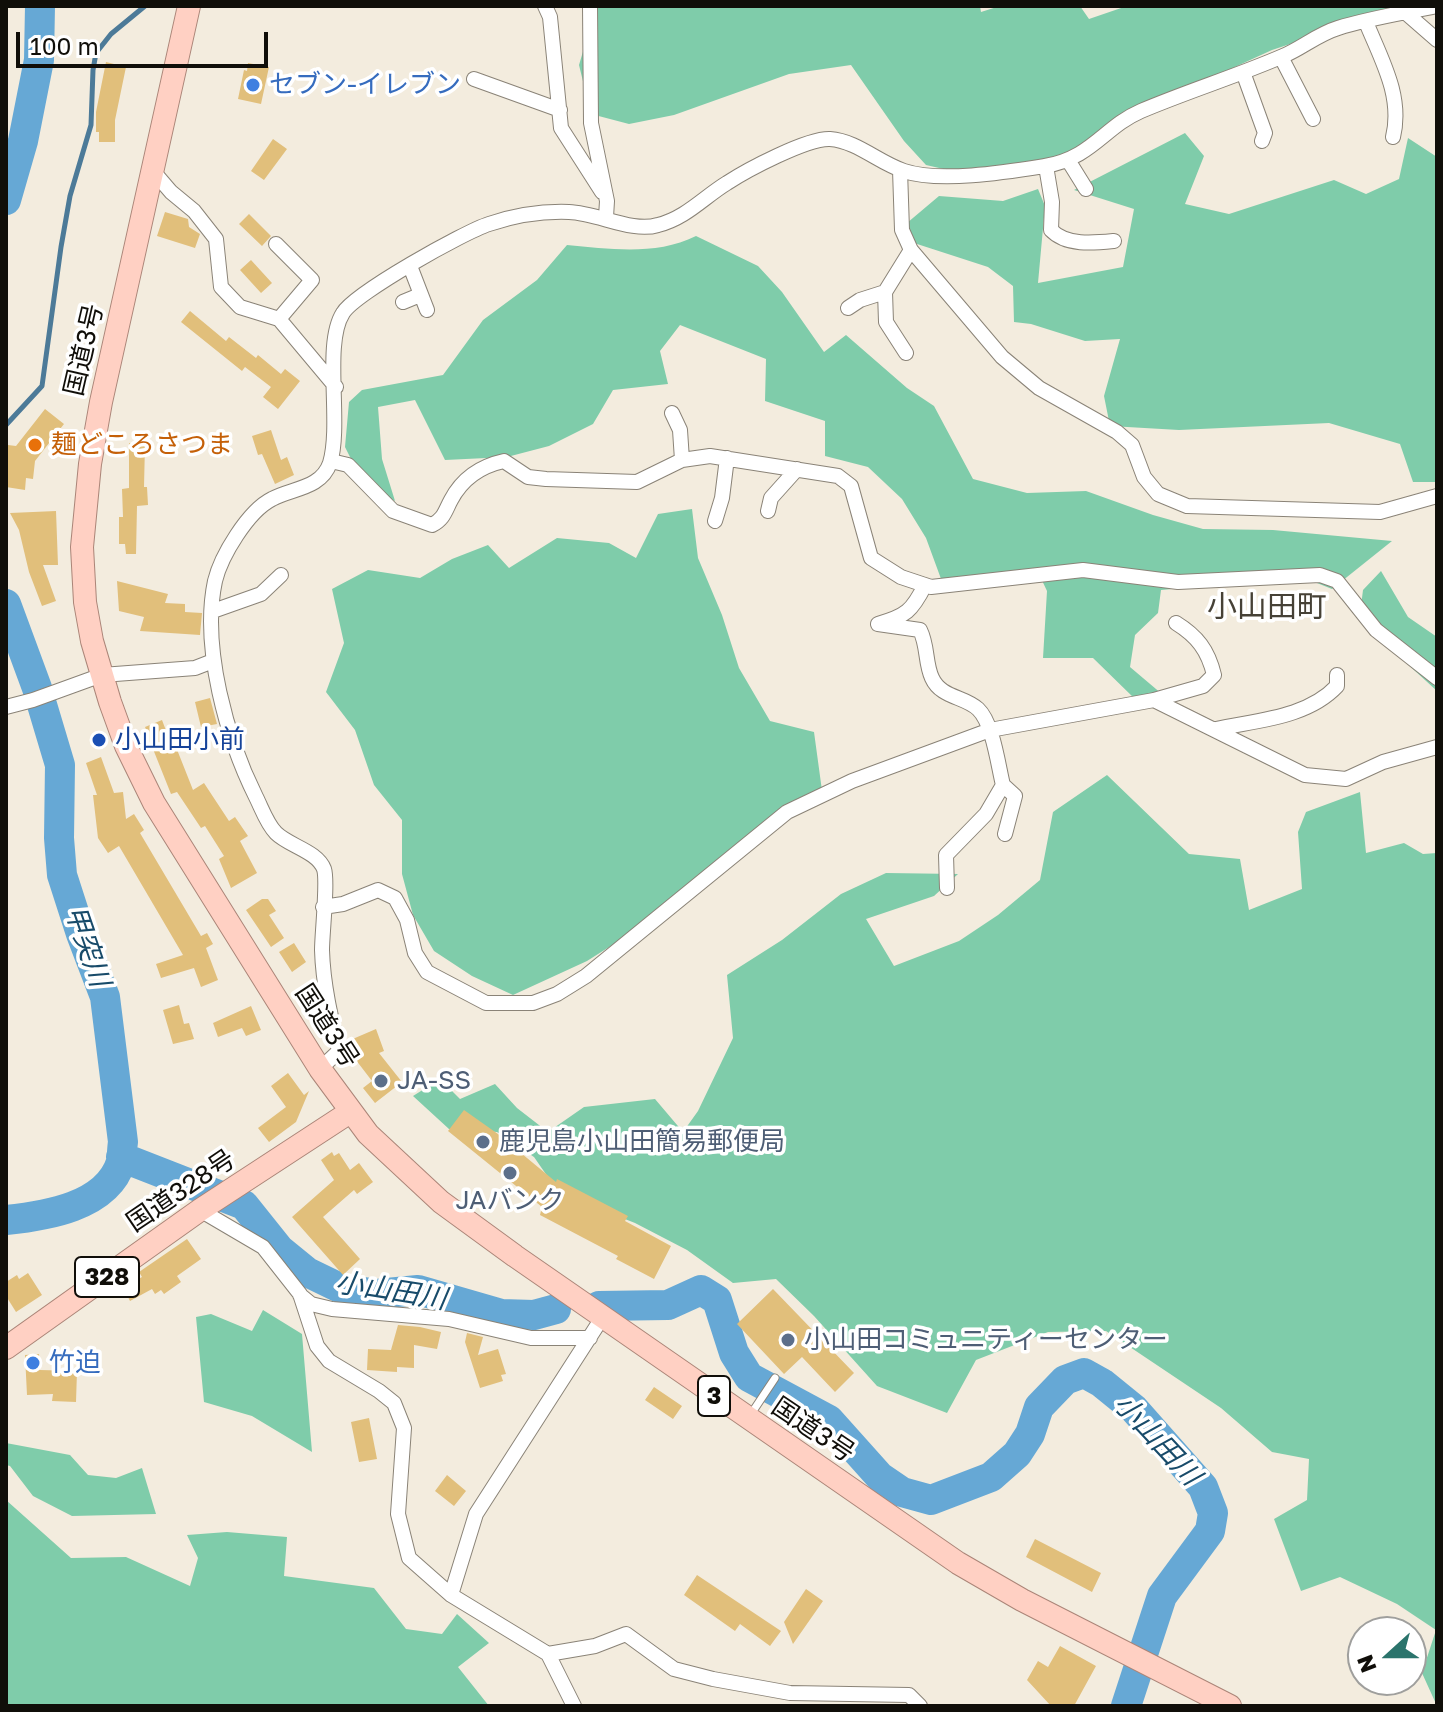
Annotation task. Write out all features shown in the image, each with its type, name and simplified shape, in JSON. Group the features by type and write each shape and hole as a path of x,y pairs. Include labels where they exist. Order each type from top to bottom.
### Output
{"highway":[{"name":"国道3号","path":"189,6 101,402 84,509 82,547 85,602 92,641 126,746 154,803 350,1112 378,1144 441,1202 602,1318 958,1563 1152,1668 1230,1706"},
{"name":"国道328号","path":"6,1348 204,1208 350,1112"}],"street":[{"path":"545,6 550,17 561,128 607,201"},
{"path":"590,6 591,123 607,201 606,217"},
{"path":"320,1069 339,1051 327,1000 322,953 325,870 315,858 272,830 240,765 213,661 213,611 215,578 234,539 258,508 273,498 314,484 331,461 336,387 334,328 346,306 482,226 527,213 570,212 606,217 634,227 655,227 684,215 728,182 805,144 828,139 849,144 900,170 931,178 1046,166 1068,160 1087,152 1134,114 1281,57 1333,29 1437,6"},
{"path":"1406,13 1437,40"},
{"path":"1366,22 1392,87 1396,106 1393,137"},
{"path":"1281,57 1313,119"},
{"path":"1243,72 1265,133 1262,141"},
{"path":"474,79 560,110"},
{"path":"1068,160 1086,189"},
{"path":"1046,166 1052,202 1051,230 1057,236 1087,243 1114,241"},
{"path":"900,170 902,230 911,250 1002,357 1039,388 1117,432 1132,445 1144,477 1158,494 1187,506 1380,512 1437,496"},
{"path":"153,171 171,192 194,211 216,239 221,287 240,307 279,319 336,387"},
{"path":"276,244 312,280 279,319"},
{"path":"906,353 886,322 885,292 911,250"},
{"path":"410,266 427,310"},
{"path":"848,308 860,300 885,292"},
{"path":"403,302 420,295"},
{"path":"672,413 680,430 682,460"},
{"path":"331,461 348,465 393,511 432,525 441,520 454,495 469,478 487,465 504,461 528,477 546,479 637,482 682,460 710,456 838,476 851,486 871,558 901,577 931,587 1083,570 1178,582 1320,575 1337,581 1376,630 1437,678"},
{"path":"715,521 722,498 727,458"},
{"path":"768,511 771,498 797,469"},
{"path":"213,611 261,594 281,575"},
{"path":"925,585 915,605 901,617 878,624 920,630 927,643 931,678 943,692 978,709 990,730 1003,785 1015,796 1005,834"},
{"path":"246,601 270,603"},
{"path":"323,907 343,904 378,890 395,898 407,920 415,953 427,972 486,1003 533,1003 557,994 586,976 787,812 852,781 990,730 1154,700 1203,686 1214,675 1209,657 1194,635 1176,623"},
{"path":"6,707 102,675 195,668 213,661"},
{"path":"1216,729 1305,709 1327,697 1337,686 1337,675"},
{"path":"1154,700 1305,775 1346,779 1383,762 1437,747"},
{"path":"947,888 946,855 986,814 1003,785"},
{"path":"204,1208 263,1247 311,1304 332,1309 449,1319 531,1338 590,1338"},
{"path":"300,1294 317,1346 329,1361 379,1391 394,1403 400,1413 404,1443 398,1514 409,1558 451,1595 548,1654 574,1706"},
{"path":"451,1595 476,1514 602,1318"},
{"path":"548,1654 595,1646 626,1634 674,1669 713,1679 790,1693 909,1695 920,1706"}],"lane":[{"path":"747,1419 775,1378"}],"green space":[{"path":"587,6 980,6 981,12 1000,6 1080,6 1089,19 1127,6 1437,6 1360,21 1272,50 1143,109 1067,155 1026,169 961,173 926,165 904,141 851,65 789,74 674,115 629,124 591,114 579,65 590,28"},
{"path":"1185,133 1204,156 1185,204 1229,214 1334,180 1366,194 1399,179 1408,138 1437,157 1437,482 1413,482 1400,444 1329,423 1179,430 1110,426 1104,396 1120,339 1085,341 1031,324 1014,322 1013,286 988,267 914,243 907,223 939,196 1003,201 1038,189 1045,206 1038,283 1123,267 1134,209 1074,190"},
{"path":"696,236 758,266 782,292 824,352 846,335 907,388 934,406 973,479 1027,493 1086,491 1203,529 1273,530 1392,541 1332,589 1302,577 1161,590 1158,613 1135,635 1130,667 1169,700 1135,699 1093,658 1043,658 1047,591 1039,574 944,587 926,538 902,499 868,467 825,456 825,421 765,401 766,359 680,325 660,351 668,384 613,390 593,424 549,446 507,457 445,460 415,400 378,407 382,459 395,501 374,489 358,473 345,447 349,402 362,390 443,375 483,320 537,280 567,245 649,249"},
{"path":"692,509 698,558 722,615 739,668 770,721 814,732 823,798 728,856 636,930 587,961 513,995 472,976 434,951 413,915 402,874 402,820 374,785 355,730 326,692 344,643 332,589 368,570 420,578 452,559 488,545 509,568 557,538 609,543 636,558 658,514"},
{"path":"1381,571 1408,617 1437,637 1437,691 1360,614 1363,590"},
{"path":"1107,775 1189,854 1240,859 1249,910 1302,889 1298,832 1306,812 1360,792 1366,853 1404,843 1423,854 1437,853 1437,1706 1427,1684 1427,1658 1436,1630 1427,1624 1427,1616 1415,1616 1340,1577 1301,1591 1274,1519 1307,1500 1309,1459 1272,1452 1221,1408 1106,1331 1048,1332 976,1360 947,1413 877,1386 776,1279 733,1283 687,1250 635,1223 559,1193 534,1157 497,1132 449,1129 413,1096 440,1079 460,1099 495,1084 517,1108 548,1132 584,1107 655,1099 683,1132 698,1111 733,1038 727,975 782,940 841,894 886,873 958,874 934,896 866,919 894,966 959,941 998,915 1040,880 1053,812"},
{"path":"263,1310 302,1334 312,1452 252,1416 204,1402 196,1317 211,1314 252,1331"},
{"path":"6,1443 70,1455 88,1475 116,1478 142,1468 156,1514 72,1516 33,1496 6,1465"},
{"path":"6,1500 71,1558 126,1557 190,1586 198,1558 187,1535 227,1532 287,1537 284,1576 374,1588 406,1629 442,1634 457,1614 489,1643 458,1667 489,1706 6,1706"}],"building":[{"path":"106,62 126,67 115,120 115,142 99,142 99,132 96,132 96,112"},
{"name":"セブン-イレブン","path":"248,63 269,67 261,104 238,99"},
{"path":"273,139 287,149 264,180 251,171"},
{"path":"165,212 188,219 189,227 200,234 195,248 157,236"},
{"path":"249,214 271,236 262,246 239,224"},
{"path":"251,260 272,283 261,293 240,270"},
{"path":"190,311 226,341 229,337 281,374 285,369 300,381 278,409 263,397 271,387 245,367 242,371 181,322"},
{"path":"45,409 64,424 35,461 33,479 26,478 25,490 6,487 8,445 16,446"},
{"path":"271,430 281,460 287,457 294,475 275,484 262,454 258,455 252,436"},
{"path":"129,443 145,444 144,487 147,487 148,505 137,506 136,554 126,554 125,544 119,544 119,517 123,517 122,489 129,488"},
{"path":"56,511 58,565 43,565 56,601 42,606 29,572 19,530 10,513"},
{"path":"117,581 168,594 165,603 185,604 185,612 202,613 200,635 140,631 144,617 119,611"},
{"path":"210,698 217,724 201,727 195,702"},
{"path":"162,720 193,790 204,783 229,821 235,817 248,836 240,841 257,873 231,888 219,859 224,856 205,826 201,828 177,792 171,794 151,750 145,727"},
{"path":"101,757 114,793 123,792 126,819 134,814 144,830 140,833 201,936 207,933 213,944 206,948 218,980 201,987 194,968 161,978 156,964 183,955 119,846 108,853 98,838 93,795 97,795 86,763"},
{"path":"262,899 268,899 276,911 269,915 284,938 271,947 246,910"},
{"path":"294,943 306,962 292,972 279,952"},
{"path":"179,1005 184,1024 189,1023 194,1039 173,1044 163,1010"},
{"path":"251,1006 261,1030 246,1036 242,1028 218,1037 213,1023"},
{"path":"376,1029 384,1051 379,1053 402,1082 375,1103 363,1088 372,1081 349,1051 348,1041"},
{"path":"288,1073 304,1095 309,1091 296,1122 269,1142 258,1128 286,1107 271,1086"},
{"path":"464,1110 556,1182 557,1179 628,1216 625,1221 671,1246 654,1279 616,1259 618,1256 540,1215 542,1207 448,1131"},
{"path":"332,1152 334,1156 339,1153 350,1170 359,1163 373,1182 357,1194 354,1190 323,1217 360,1259 343,1275 292,1217 334,1180 321,1160"},
{"path":"187,1239 201,1259 177,1276 181,1282 164,1294 161,1290 155,1294 152,1289 130,1301 123,1287 142,1277 139,1272"},
{"path":"28,1273 42,1295 16,1312 6,1296 6,1282"},
{"name":"小山田コミュニティーセンター","path":"773,1289 854,1373 835,1392 802,1357 784,1374 737,1324"},
{"path":"398,1325 441,1332 437,1349 414,1345 414,1368 397,1367 397,1372 367,1370 368,1349 391,1350"},
{"path":"467,1333 483,1337 478,1355 498,1349 506,1374 501,1375 503,1381 480,1388 465,1342"},
{"path":"39,1354 40,1370 77,1371 76,1402 52,1401 53,1394 27,1395 25,1355"},
{"path":"654,1387 682,1406 673,1419 645,1400"},
{"path":"369,1418 377,1459 359,1462 351,1422"},
{"path":"447,1475 466,1491 454,1506 435,1491"},
{"path":"1035,1539 1101,1573 1092,1592 1026,1557"},
{"path":"697,1575 781,1631 770,1646 740,1624 735,1631 684,1595"},
{"path":"806,1589 823,1601 793,1644 784,1622"},
{"path":"1060,1646 1096,1666 1074,1706 1051,1706 1027,1680 1038,1661 1048,1667"}],"waterway":[{"name":"甲突川","path":"6,200 23,141 39,60 40,6"},
{"path":"6,425 42,386 70,196 91,125 96,53 111,34 145,6"},
{"name":"甲突川","path":"6,604 37,688 60,765 62,875 105,997 123,1142 121,1162 114,1177 89,1199 56,1212 6,1220"},
{"name":"小山田川","path":"121,1157 244,1205 280,1250 307,1272 340,1288 376,1294 418,1290 501,1314 534,1315 556,1309"},
{"name":"小山田川","path":"599,1306 668,1305 701,1290 717,1300 734,1353 749,1377 829,1420 880,1477 902,1492 931,1500 991,1477 1017,1454 1030,1434 1039,1407 1065,1380 1084,1373 1102,1383 1134,1409 1203,1487 1213,1513 1210,1531 1162,1596 1126,1706"}],"place":[{"name":"セブン-イレブン","path":"253,85"},
{"name":"麺どころさつま","path":"35,445"},
{"name":"小山田小前","path":"99,740"},
{"name":"JA-SS","path":"381,1081"},
{"name":"鹿児島小山田簡易郵便局","path":"483,1142"},
{"name":"JAバンク","path":"510,1173"},
{"name":"小山田コミュニティーセンター","path":"788,1340"},
{"name":"竹迫","path":"33,1363"}],"district":[{"name":"小山田町","path":"1267,607"}]}
